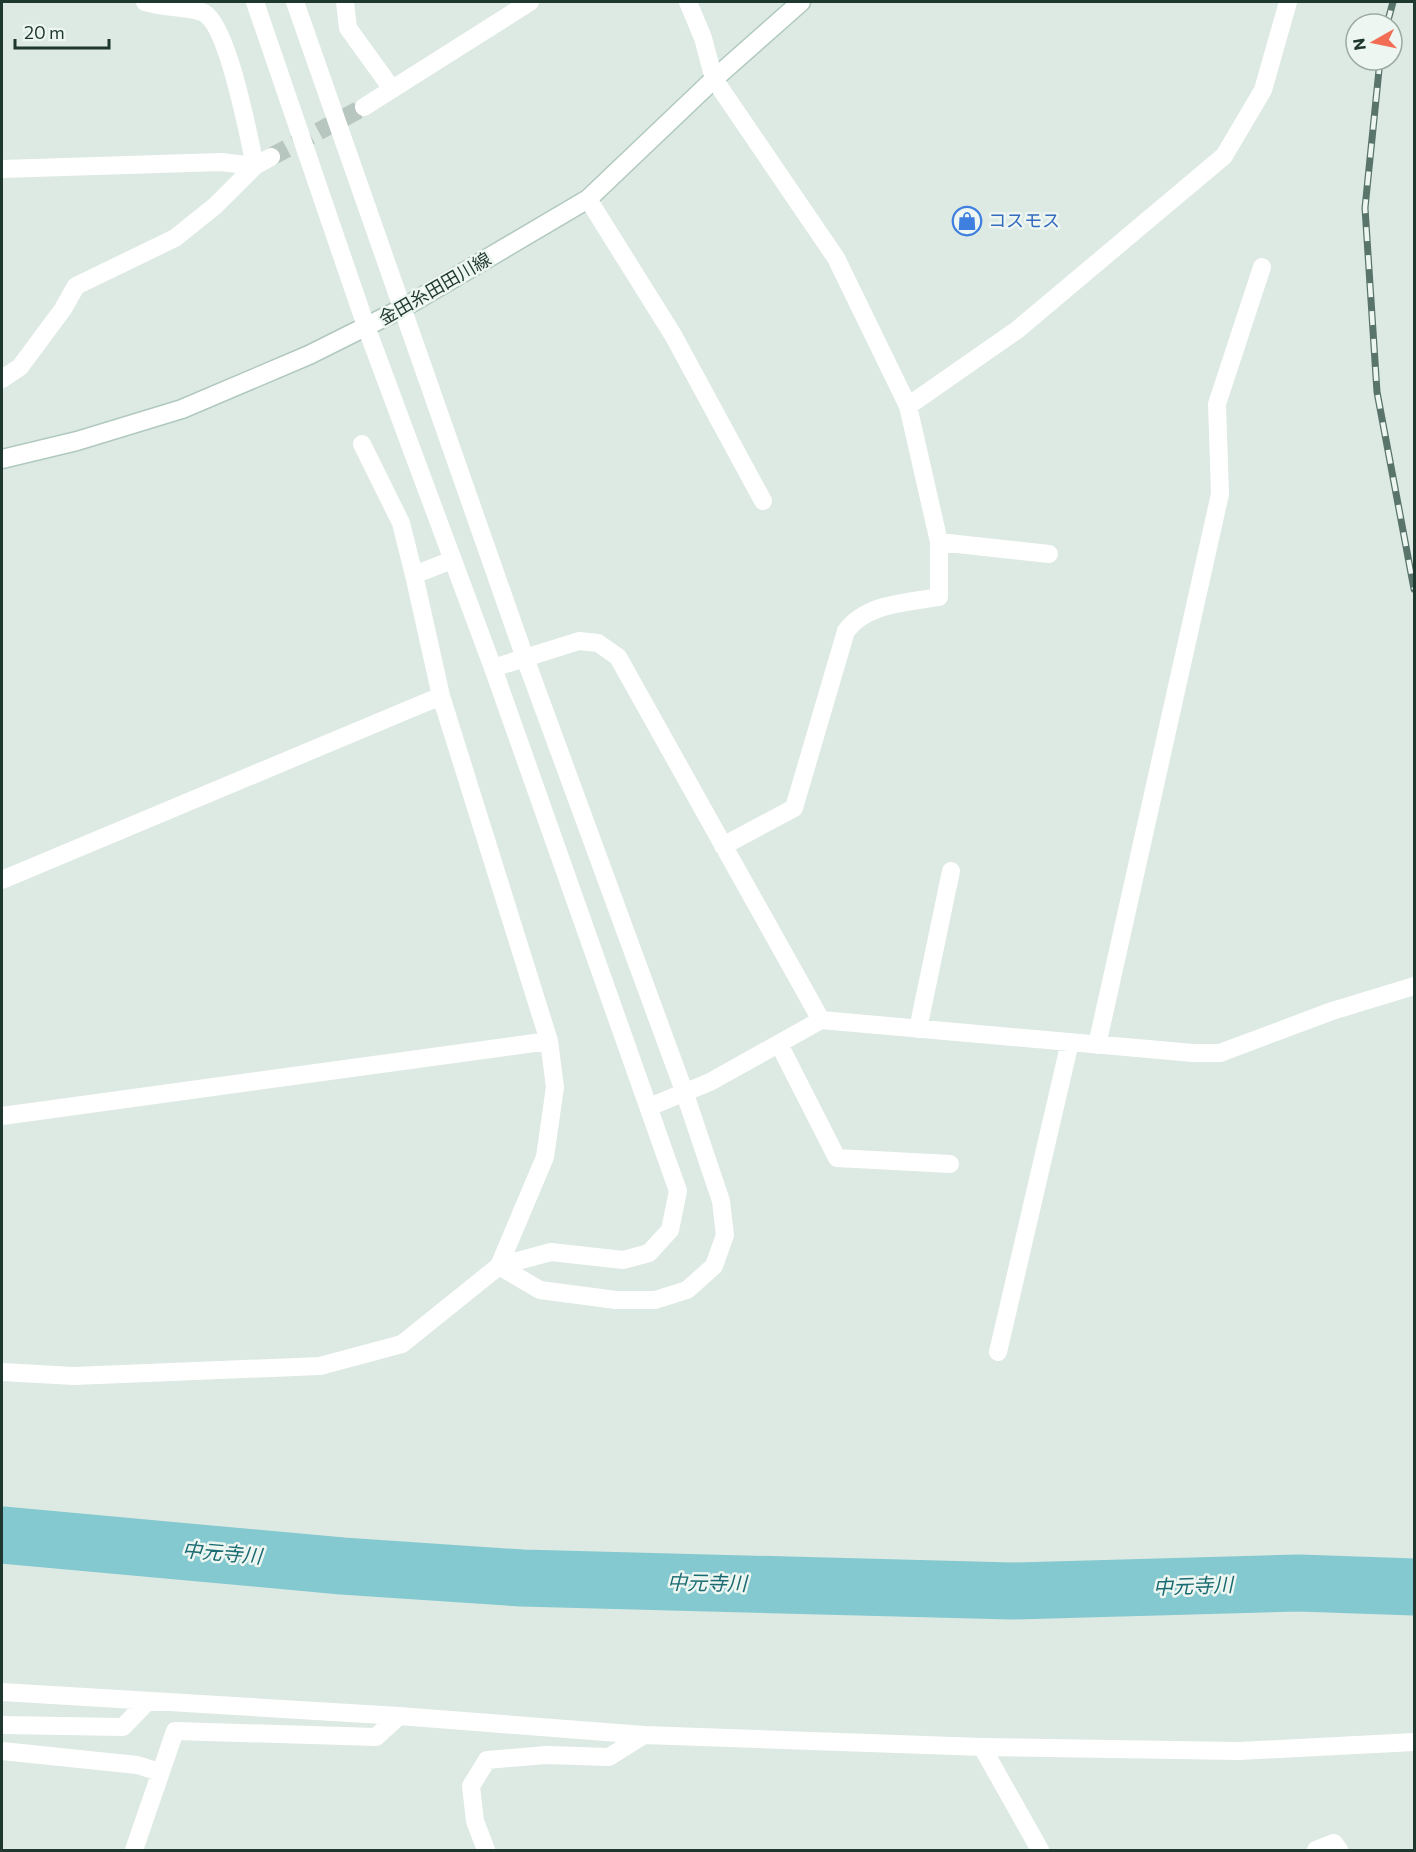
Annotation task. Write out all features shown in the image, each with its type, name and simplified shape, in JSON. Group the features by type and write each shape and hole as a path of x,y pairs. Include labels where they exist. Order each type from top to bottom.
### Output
{"street":[{"path":"145,2 156,6 204,13 217,27 263,162"},
{"path":"2,1372 74,1376 321,1366 402,1344 499,1266 551,1252 622,1260 649,1253 670,1230 678,1191 493,668 367,329 255,2"},
{"path":"295,2 525,658 684,1091 721,1202 725,1235 714,1266 687,1290 655,1300 616,1300 540,1290 499,1266"},
{"path":"345,2 348,28 392,89"},
{"path":"364,107 530,2"},
{"path":"687,2 703,38 714,79 836,258 908,406 939,542 939,597 875,609 856,617 846,631 794,808 723,846"},
{"name":"金田糸田田川線","path":"2,459 77,441 182,409 367,329 588,199 714,79 801,2"},
{"path":"908,406 1017,330 1224,156 1263,90 1288,2"},
{"path":"2,169 263,162"},
{"path":"2,379 20,367 63,309 76,285 175,238 215,206 263,162"},
{"path":"588,199 673,335 763,501"},
{"path":"1097,1045 1220,494 1217,404 1263,267"},
{"path":"362,444 401,523 441,696 549,1041 555,1087 545,1157 499,1266"},
{"path":"939,542 1049,554"},
{"path":"414,575 452,560"},
{"path":"493,668 579,641 598,643 618,657 821,1020"},
{"path":"2,880 441,696"},
{"path":"918,1029 951,872"},
{"path":"649,1107 710,1082 821,1020 1097,1045 1220,1053 1276,1035 1332,1011 1414,986"},
{"path":"2,1116 549,1041"},
{"path":"998,1352 1070,1042"},
{"path":"778,1044 837,1158 950,1164"},
{"path":"2,1692 399,1716 644,1735 982,1747 1239,1751 1414,1742"},
{"path":"2,1725 123,1727 148,1701"},
{"path":"134,1851 175,1731 376,1737 399,1716"},
{"path":"486,1851 475,1821 471,1786 487,1761 546,1755 609,1757 644,1735"},
{"path":"982,1747 1040,1851"},
{"path":"2,1751 137,1765 160,1772"},
{"path":"1316,1851 1334,1843 1339,1851"}],"waterway":[{"name":"中元寺川","path":"2,1535 342,1566 522,1578 1012,1591 1299,1583 1414,1587"}],"tunnel":[{"path":"271,157 364,107"}],"railway":[{"path":"1390,12 1393,2"},
{"path":"1379,72 1365,208 1377,392 1414,589"}],"place":[{"name":"コスモス","path":"967,221"}]}
